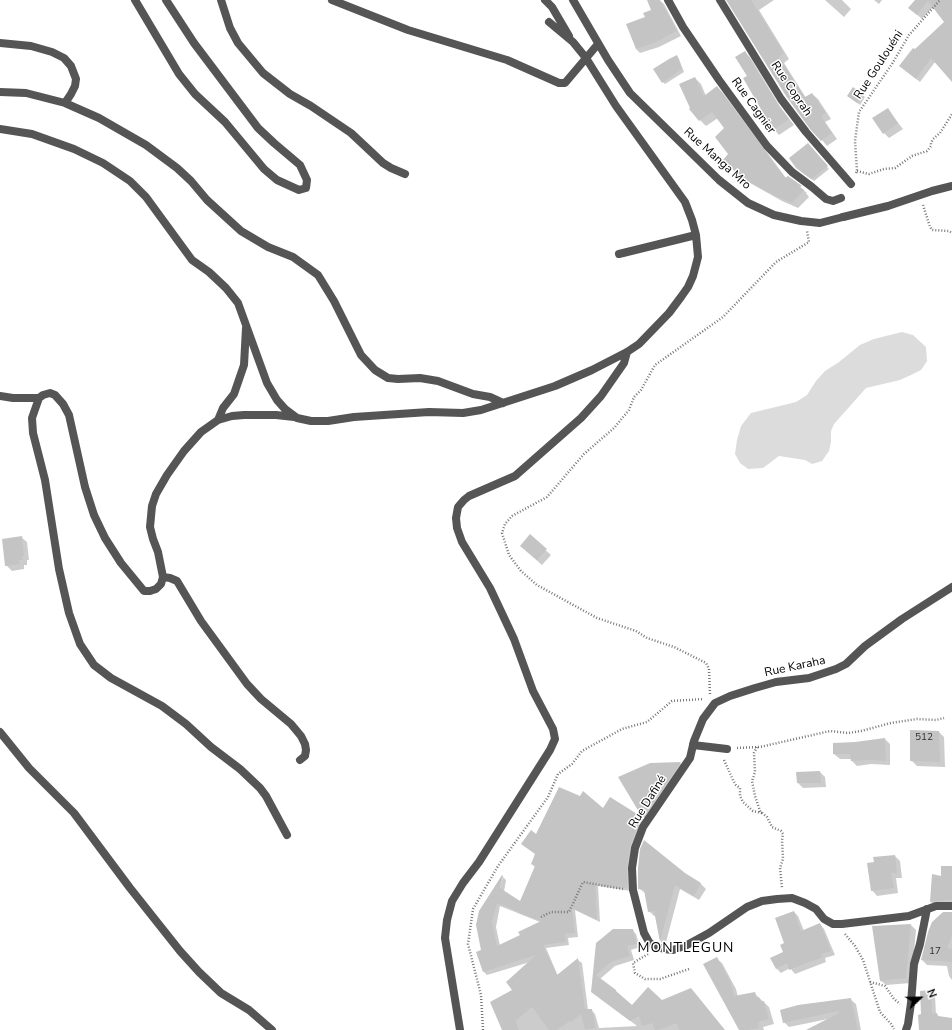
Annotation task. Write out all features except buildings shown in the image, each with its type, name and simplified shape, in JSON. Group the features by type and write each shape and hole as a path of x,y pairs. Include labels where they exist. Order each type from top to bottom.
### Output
{"street":[{"path":"135,0 179,74 195,94 224,122 264,169 277,180 300,190 306,188 307,180 300,165 258,128 194,43 166,0"},
{"path":"221,0 230,28 238,44 262,73 290,94 311,106 351,133 383,163 405,174"},
{"path":"332,0 440,41 507,60 559,83 565,83 598,44"},
{"path":"0,396 13,398 39,398 50,393 63,404 69,415 84,487 94,515 105,538 122,563 144,591 150,591 156,589 161,584 163,577 158,552 150,527 152,506 156,494 184,451 201,432 218,420 232,416 276,415 311,421 328,421 402,413 463,413 481,410 555,386 592,370 639,344 668,313 688,287 693,276 698,257 696,235 692,220 685,202 616,106 586,58 573,42 552,7 546,0"},
{"name":"Rue Manga Mro","path":"573,0 598,44 630,93 719,180 748,202 774,215 806,222 820,222 888,206 952,186"},
{"name":"Rue Cagnier","path":"668,0 683,27 714,73 767,146 792,172 826,199 833,201 841,198"},
{"name":"Rue Coprah","path":"720,0 781,99 806,132 851,184"},
{"path":"549,22 573,42"},
{"path":"0,43 31,46 52,52 64,58 71,66 76,78 75,86 65,103"},
{"path":"0,92 26,93 65,103 99,118 146,144 177,168 191,181 207,200 241,231 268,247 293,257 318,275 334,301 361,355 375,370 388,378 420,378 438,381 473,394 490,397 503,403"},
{"path":"0,129 32,134 74,149 103,163 130,181 146,197 192,260 209,272 226,288 238,303 267,383 276,400 285,410 297,418"},
{"path":"619,254 696,235"},
{"path":"218,420 223,408 234,394 244,366 246,325"},
{"path":"460,1030 445,938 447,920 452,901 462,883 479,862 550,750 555,739 553,729 533,692 514,639 490,588 462,542 457,528 456,518 458,507 469,496 515,476 581,418 604,391 624,363 627,352"},
{"path":"39,398 32,418 33,433 45,480 64,591 69,613 80,644 94,665 111,678 162,706 240,769 260,788 266,796 287,835"},
{"path":"163,577 177,581 201,621 247,684 261,699 291,724 301,736 306,750 305,756 300,760"},
{"name":"Rue Karaha","path":"693,745 703,719 715,703 730,696 776,682 809,678 836,669 846,664 865,646 902,619 952,587"},
{"path":"0,732 29,768 74,813 130,888 180,951 199,972 221,993 249,1010 272,1030"},
{"path":"693,745 727,749"},
{"name":"Rue Dafiné","path":"654,946 649,942 644,932 634,890 632,868 635,848 643,827 690,758 693,745"},
{"path":"654,946 673,950 687,945 709,933 747,907 762,901 784,898 792,898 805,903 816,909 824,919 833,924 909,916 936,906 952,906"},
{"path":"906,1030 910,1010 914,964 920,944 927,909"}],"path":[{"name":"Rue Goulouéni","path":"851,184 857,171 855,141 859,112 892,64 909,35 940,0"},
{"path":"857,171 870,174 884,169 895,168 912,156 927,151 931,146 933,139 940,133 952,114"},
{"path":"918,196 932,230 952,233"},
{"path":"483,1030 481,995 468,944 473,909 498,866 548,797 558,774 572,764 582,752 622,729 647,722 672,701 710,699 709,669 706,663 674,647 647,638 636,631 597,618 537,585 521,571 508,555 502,533 505,524 512,516 547,497 584,454 614,428 629,410 634,397 641,390 655,365 723,317 776,262 809,242 806,222"},
{"path":"727,749 757,747 830,731 848,733 858,732 892,723 917,719 933,720 944,718"},
{"path":"757,747 754,753 755,772 752,781 760,811 767,817 772,827 781,831 783,834 783,859 780,868 784,898"},
{"path":"718,749 725,760 733,780 740,788 740,796 743,802 753,811 762,813"},
{"path":"540,917 551,912 569,912 583,882 634,890"},
{"path":"842,924 845,933 863,960 880,1012 892,1024 894,1030"},
{"path":"654,946 650,953 633,963 635,973 645,979 660,979 689,969"},
{"path":"870,981 885,986 896,1002 910,1010"}],"shaded area":[{"path":"902,332 913,335 926,347 927,361 921,370 900,380 866,388 834,424 831,431 829,451 822,461 812,464 805,460 779,456 763,468 748,469 740,463 735,454 737,440 741,426 751,413 796,402 807,395 825,371 860,345 874,339"}],"district":[{"name":"MONTLEGUN","path":"686,949"}]}
